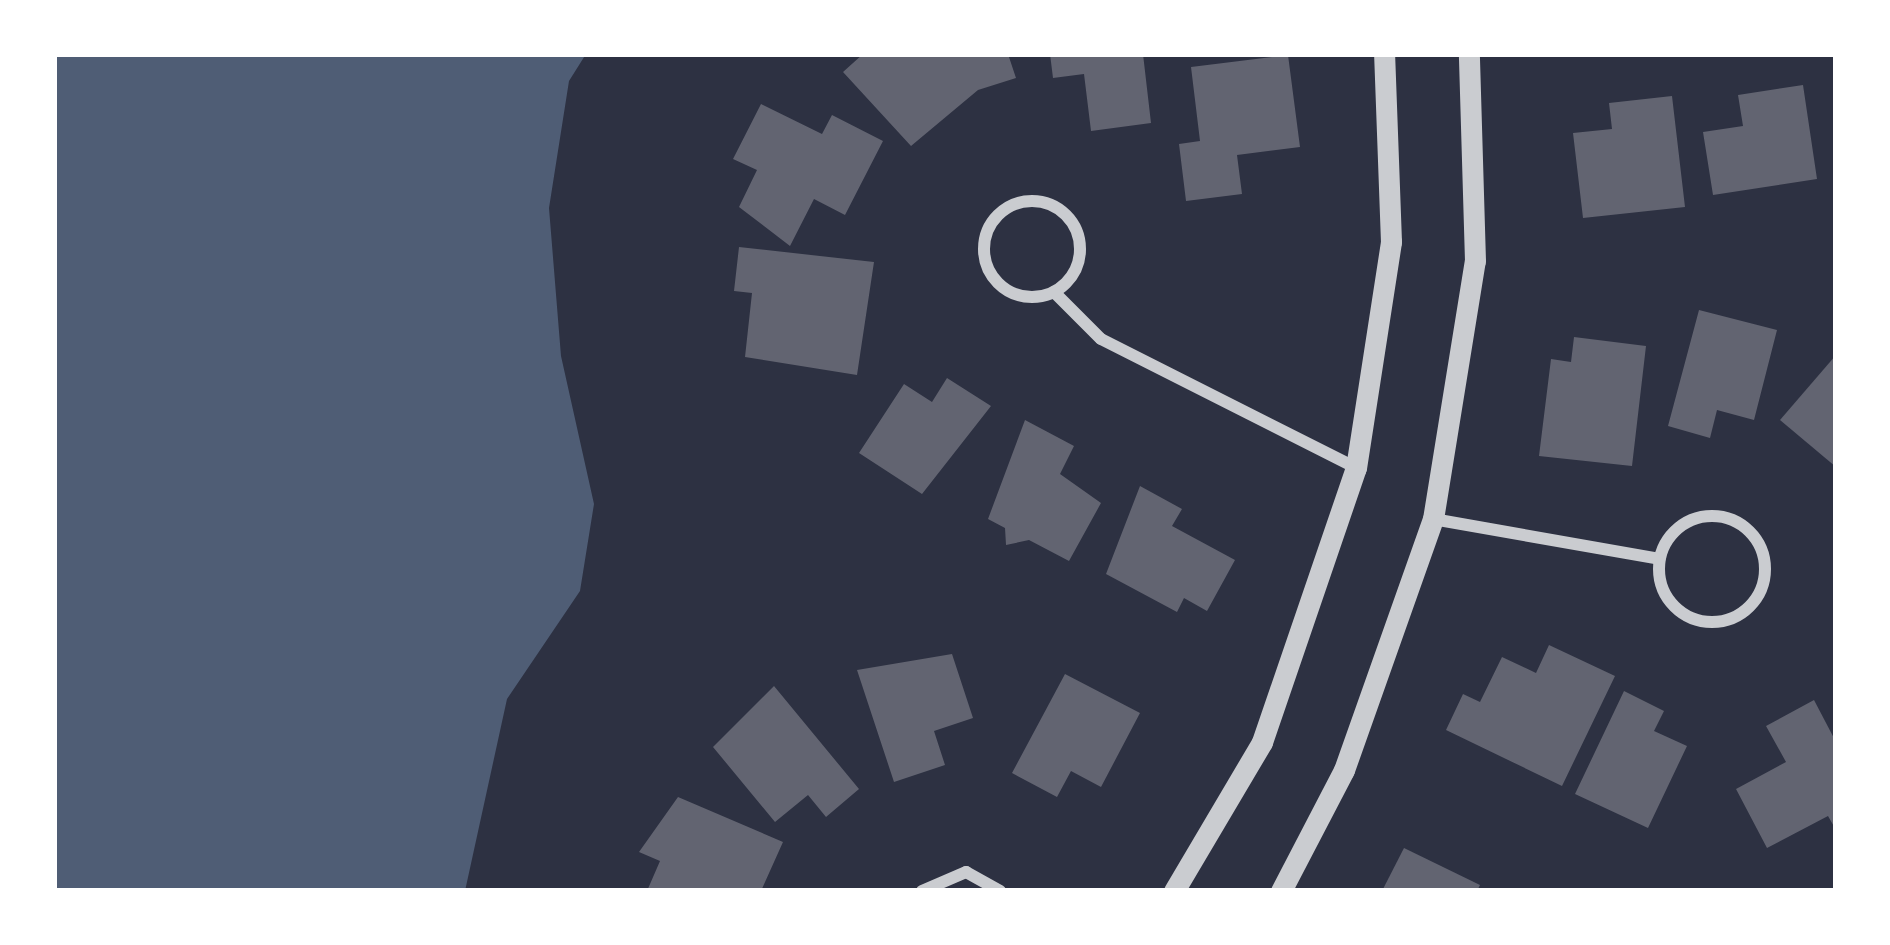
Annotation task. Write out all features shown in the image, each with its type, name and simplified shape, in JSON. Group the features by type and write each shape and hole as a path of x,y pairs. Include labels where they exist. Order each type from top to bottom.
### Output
{"street":[{"path":"1174,891 1262,742 1356,468 1391,242 1384,54"},
{"path":"1281,891 1344,770 1432,519 1475,261 1469,54"},
{"path":"1054,292 1076,270 1079,237 1060,209 1018,202 992,222 985,263 1006,290 1054,292 1101,339 1356,468"},
{"path":"1724,516 1760,543 1766,580 1738,616 1702,621 1666,596 1659,559 1687,521 1724,516"},
{"path":"1432,519 1659,559"},
{"path":"922,891 966,872 1000,891"}],"water":[{"path":"54,54 586,54 569,81 549,208 561,356 594,504 580,591 507,699 465,891 54,891"}],"building":[{"path":"863,54 1008,54 1016,78 978,90 911,146 843,72"},
{"path":"1050,54 1143,54 1151,123 1091,131 1084,74 1053,78"},
{"path":"1288,55 1300,147 1237,155 1242,194 1186,201 1179,144 1200,141 1191,67"},
{"path":"1803,85 1817,179 1713,195 1703,132 1743,126 1738,95"},
{"path":"1672,96 1685,207 1583,218 1573,133 1612,129 1609,103"},
{"path":"761,104 822,134 832,115 883,141 845,215 814,199 790,246 739,207 757,170 733,159"},
{"path":"739,247 874,262 857,375 745,357 752,293 734,291"},
{"path":"1699,310 1777,330 1754,420 1717,410 1710,438 1668,426"},
{"path":"1574,337 1646,346 1632,466 1539,456 1551,359 1571,362"},
{"path":"1836,355 1836,467 1780,420"},
{"path":"947,378 991,406 922,494 859,453 904,384 932,402"},
{"path":"1025,420 1074,446 1060,474 1101,503 1069,561 1029,540 1006,545 1005,528 988,519"},
{"path":"1140,486 1182,509 1172,526 1235,560 1207,611 1184,598 1177,612 1106,574"},
{"path":"1549,645 1615,676 1562,786 1446,730 1463,694 1480,702 1502,657 1536,673"},
{"path":"952,654 973,718 934,731 945,765 894,782 857,670"},
{"path":"1065,674 1140,713 1101,787 1071,771 1057,797 1012,773"},
{"path":"774,686 859,789 826,817 808,795 775,822 713,747"},
{"path":"1624,691 1664,711 1654,731 1687,746 1648,828 1575,794"},
{"path":"1814,700 1836,742 1836,830 1828,816 1767,848 1736,789 1786,762 1766,726"},
{"path":"678,797 783,842 761,891 647,891 660,861 639,852"},
{"path":"1404,848 1480,885 1477,891 1382,891"}]}
